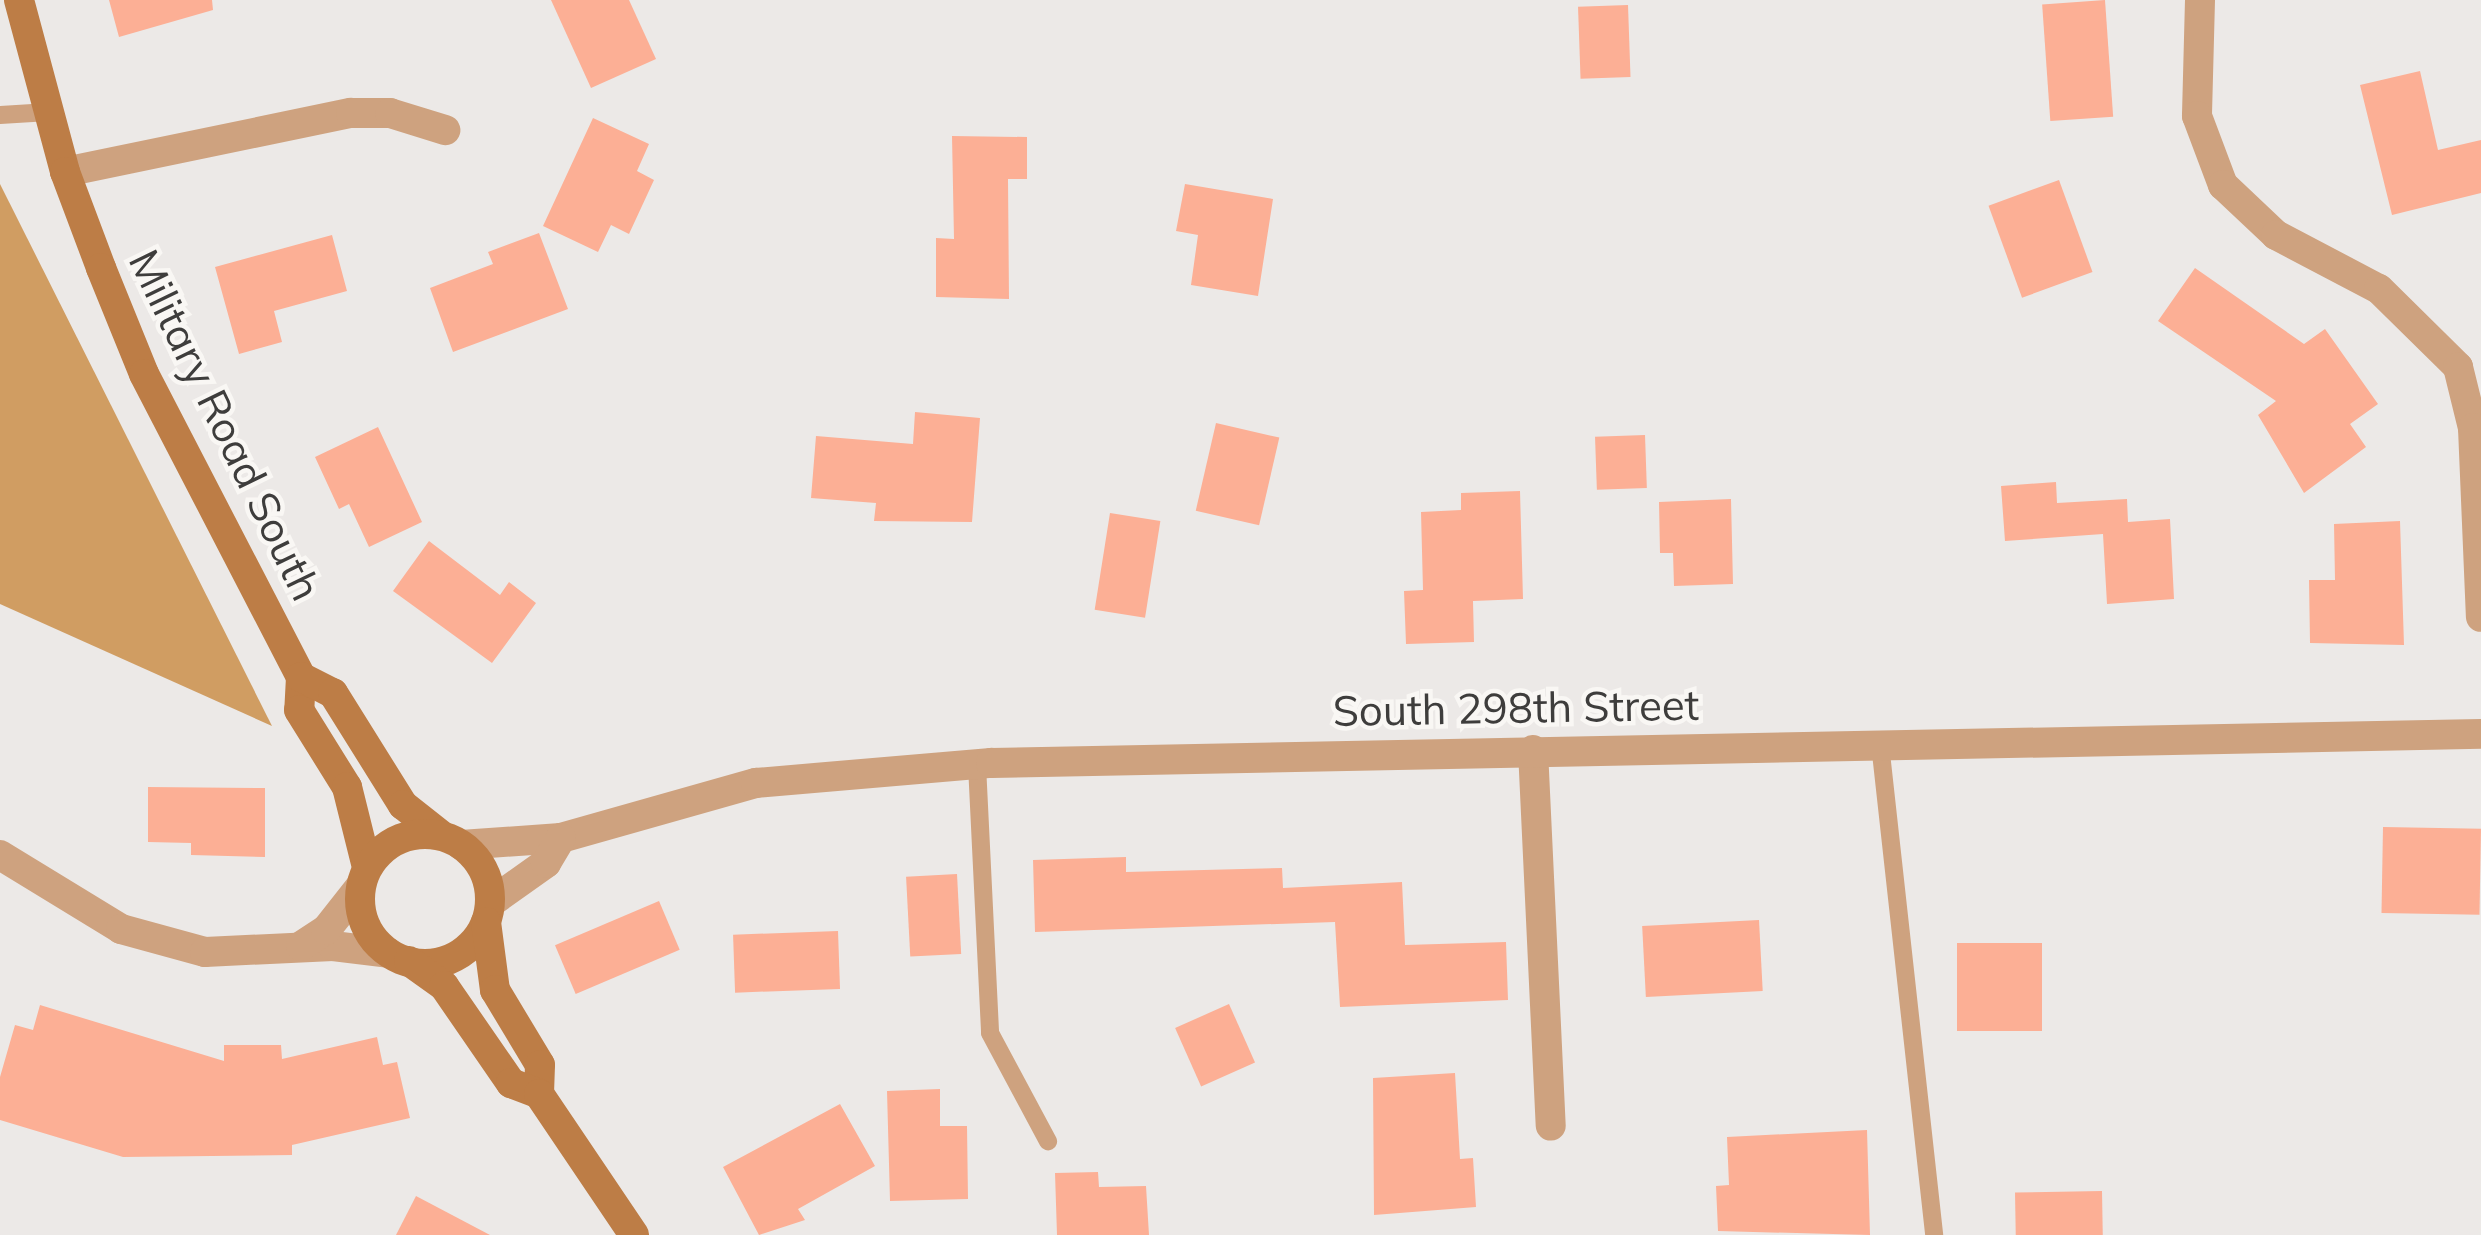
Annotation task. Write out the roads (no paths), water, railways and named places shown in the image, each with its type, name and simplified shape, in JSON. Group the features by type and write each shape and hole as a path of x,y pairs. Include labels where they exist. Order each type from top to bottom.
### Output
{"main road":[{"name":"Military Road South","path":"19,0 65,172 144,374 302,677 299,710 346,787 364,877"},
{"name":"Military Road South","path":"302,677 333,694 403,805 451,840"},
{"path":"539,1094 540,1065 495,990 488,880 451,840 399,838 364,877 366,928 444,986 511,1083 539,1094 634,1235"},
{"path":"399,957 458,955 488,913"}],"street":[{"path":"2200,0 2203,144 2222,185 2256,220 2379,289 2458,367 2473,428 2481,617"},
{"path":"65,172 351,113 389,113 445,130"},
{"name":"South 298th Street","path":"451,840 561,838 756,783 976,765 2481,734"},
{"path":"1533,750 1551,1126"},
{"path":"488,913 546,863 561,838"},
{"path":"0,855 121,928 205,952 296,949 399,957"},
{"path":"296,949 326,930 364,877"}],"lane":[{"path":"0,115 49,112"},
{"path":"1880,743 1934,1235"},
{"path":"976,765 990,1033 1048,1142"}]}
